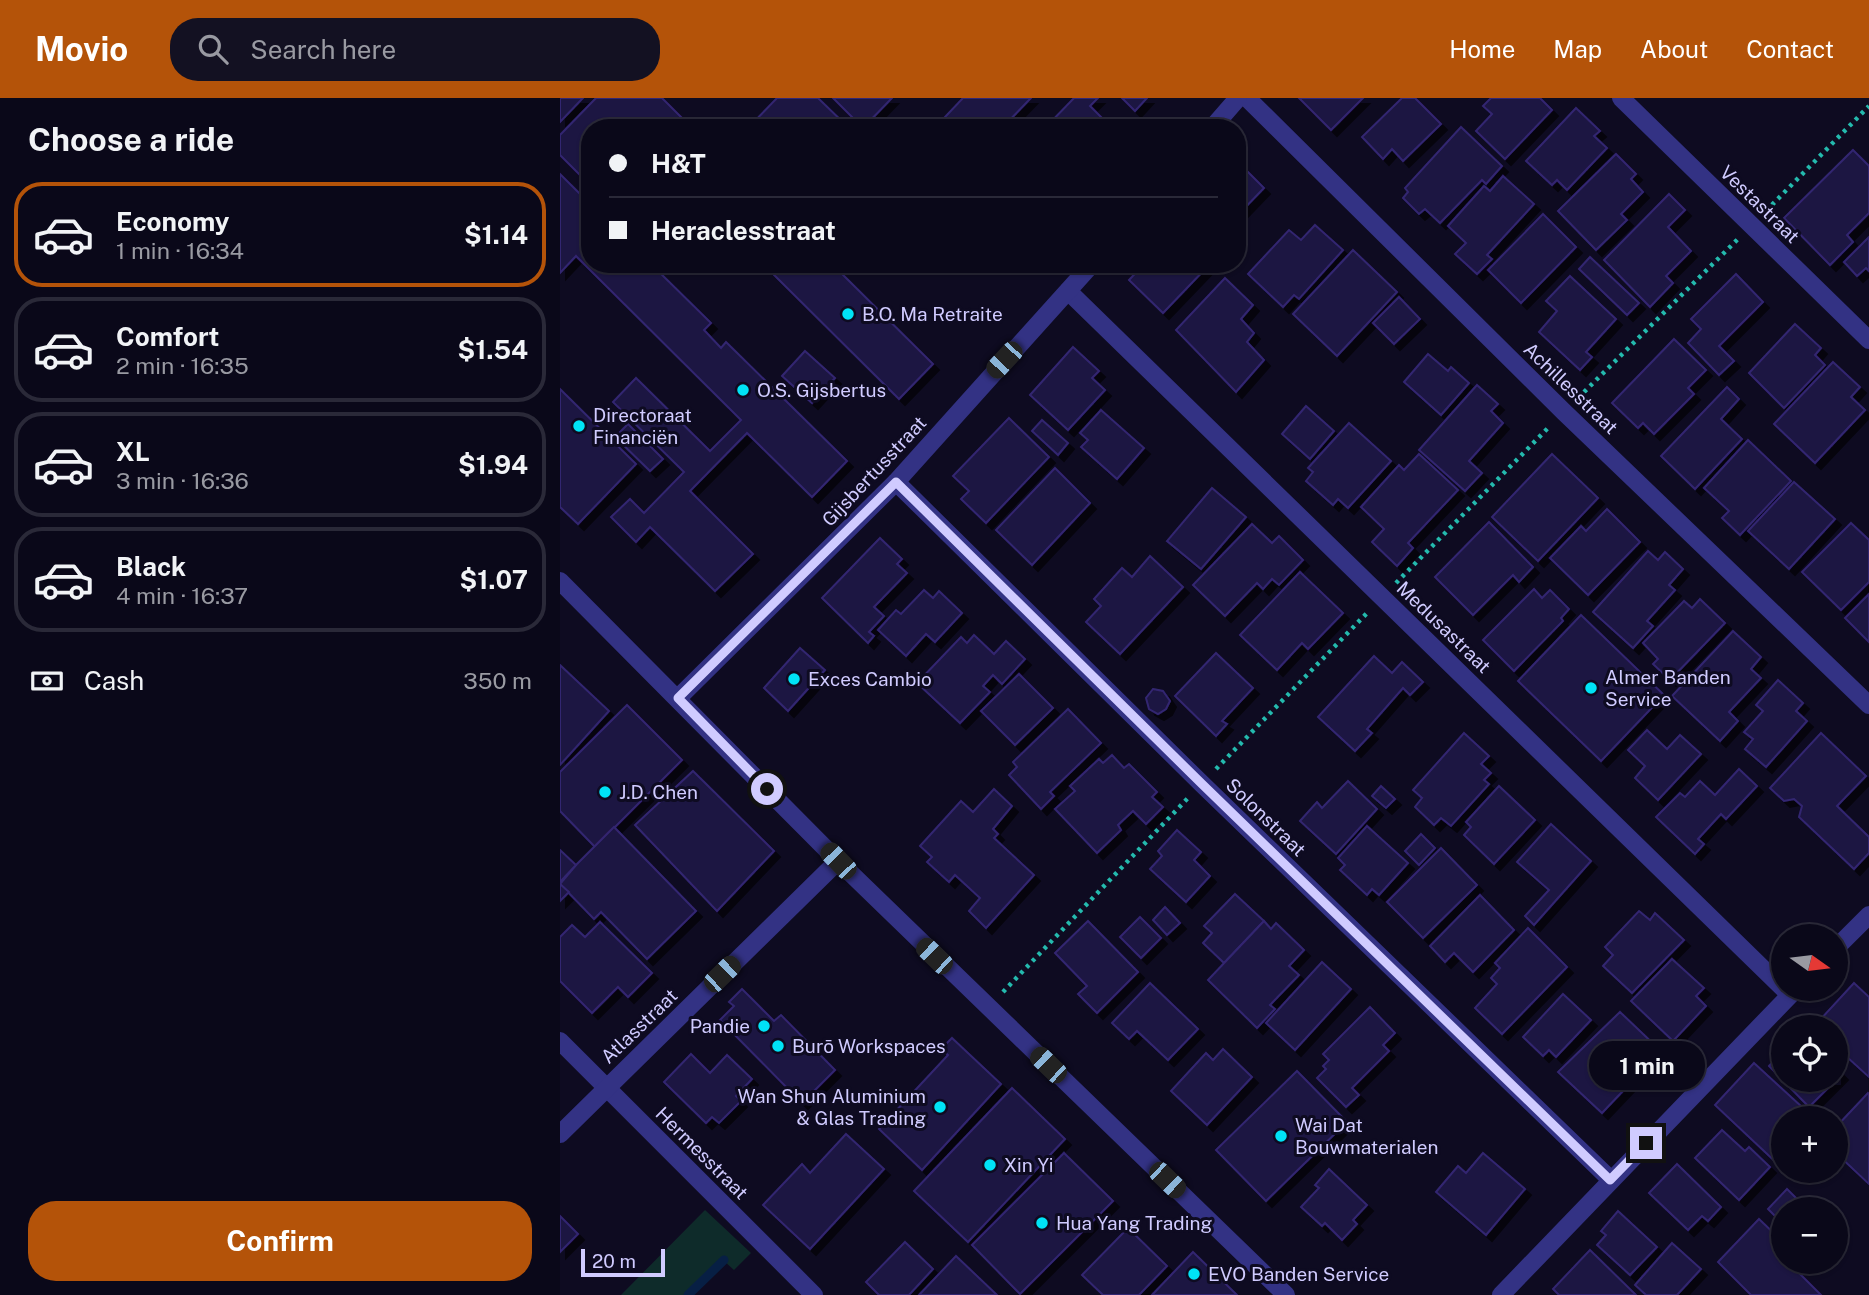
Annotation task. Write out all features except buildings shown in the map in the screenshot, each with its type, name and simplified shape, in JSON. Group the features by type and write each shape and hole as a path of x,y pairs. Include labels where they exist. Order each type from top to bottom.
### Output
{"street":[{"path":"1220,119 1238,98"},
{"name":"Achillesstraat","path":"1247,98 1558,406 1869,705"},
{"name":"Vestastraat","path":"1621,98 1869,340"},
{"name":"Gijsbertusstraat","path":"678,698 896,482 1084,273"},
{"name":"Medusastraat","path":"1068,291 1771,971"},
{"name":"Solonstraat","path":"896,482 1610,1180"},
{"path":"560,581 838,861 1286,1295"},
{"name":"Atlasstraat","path":"560,1134 838,861"},
{"path":"1848,936 1869,915"},
{"path":"1501,1295 1784,1001"},
{"name":"Hermesstraat","path":"560,1041 814,1295"}],"path":[{"path":"1752,225 1869,106"},
{"path":"988,1007 1383,597"}],"green space":[{"path":"705,1210 751,1253 734,1270 723,1260 688,1295 621,1295"}],"waterway":[{"path":"688,1295 724,1260"}],"place":[{"name":"B.O. Ma Retraite","path":"848,314"},
{"name":"O.S. Gijsbertus","path":"743,390"},
{"name":"Directoraat Financiën","path":"579,426"},
{"name":"Exces Cambio","path":"794,679"},
{"name":"Almer Banden Service","path":"1591,688"},
{"name":"J.D. Chen","path":"605,792"},
{"name":"Pandie","path":"764,1026"},
{"name":"Burō Workspaces","path":"778,1046"},
{"name":"Wan Shun Aluminium & Glas Trading","path":"940,1107"},
{"name":"Wai Dat Bouwmaterialen","path":"1281,1136"},
{"name":"Xin Yi","path":"990,1165"},
{"name":"Hua Yang Trading","path":"1042,1223"},
{"name":"EVO Banden Service","path":"1194,1274"}],"route":[{"path":"767,789 678,698 896,482 1610,1180 1646,1143"}]}
